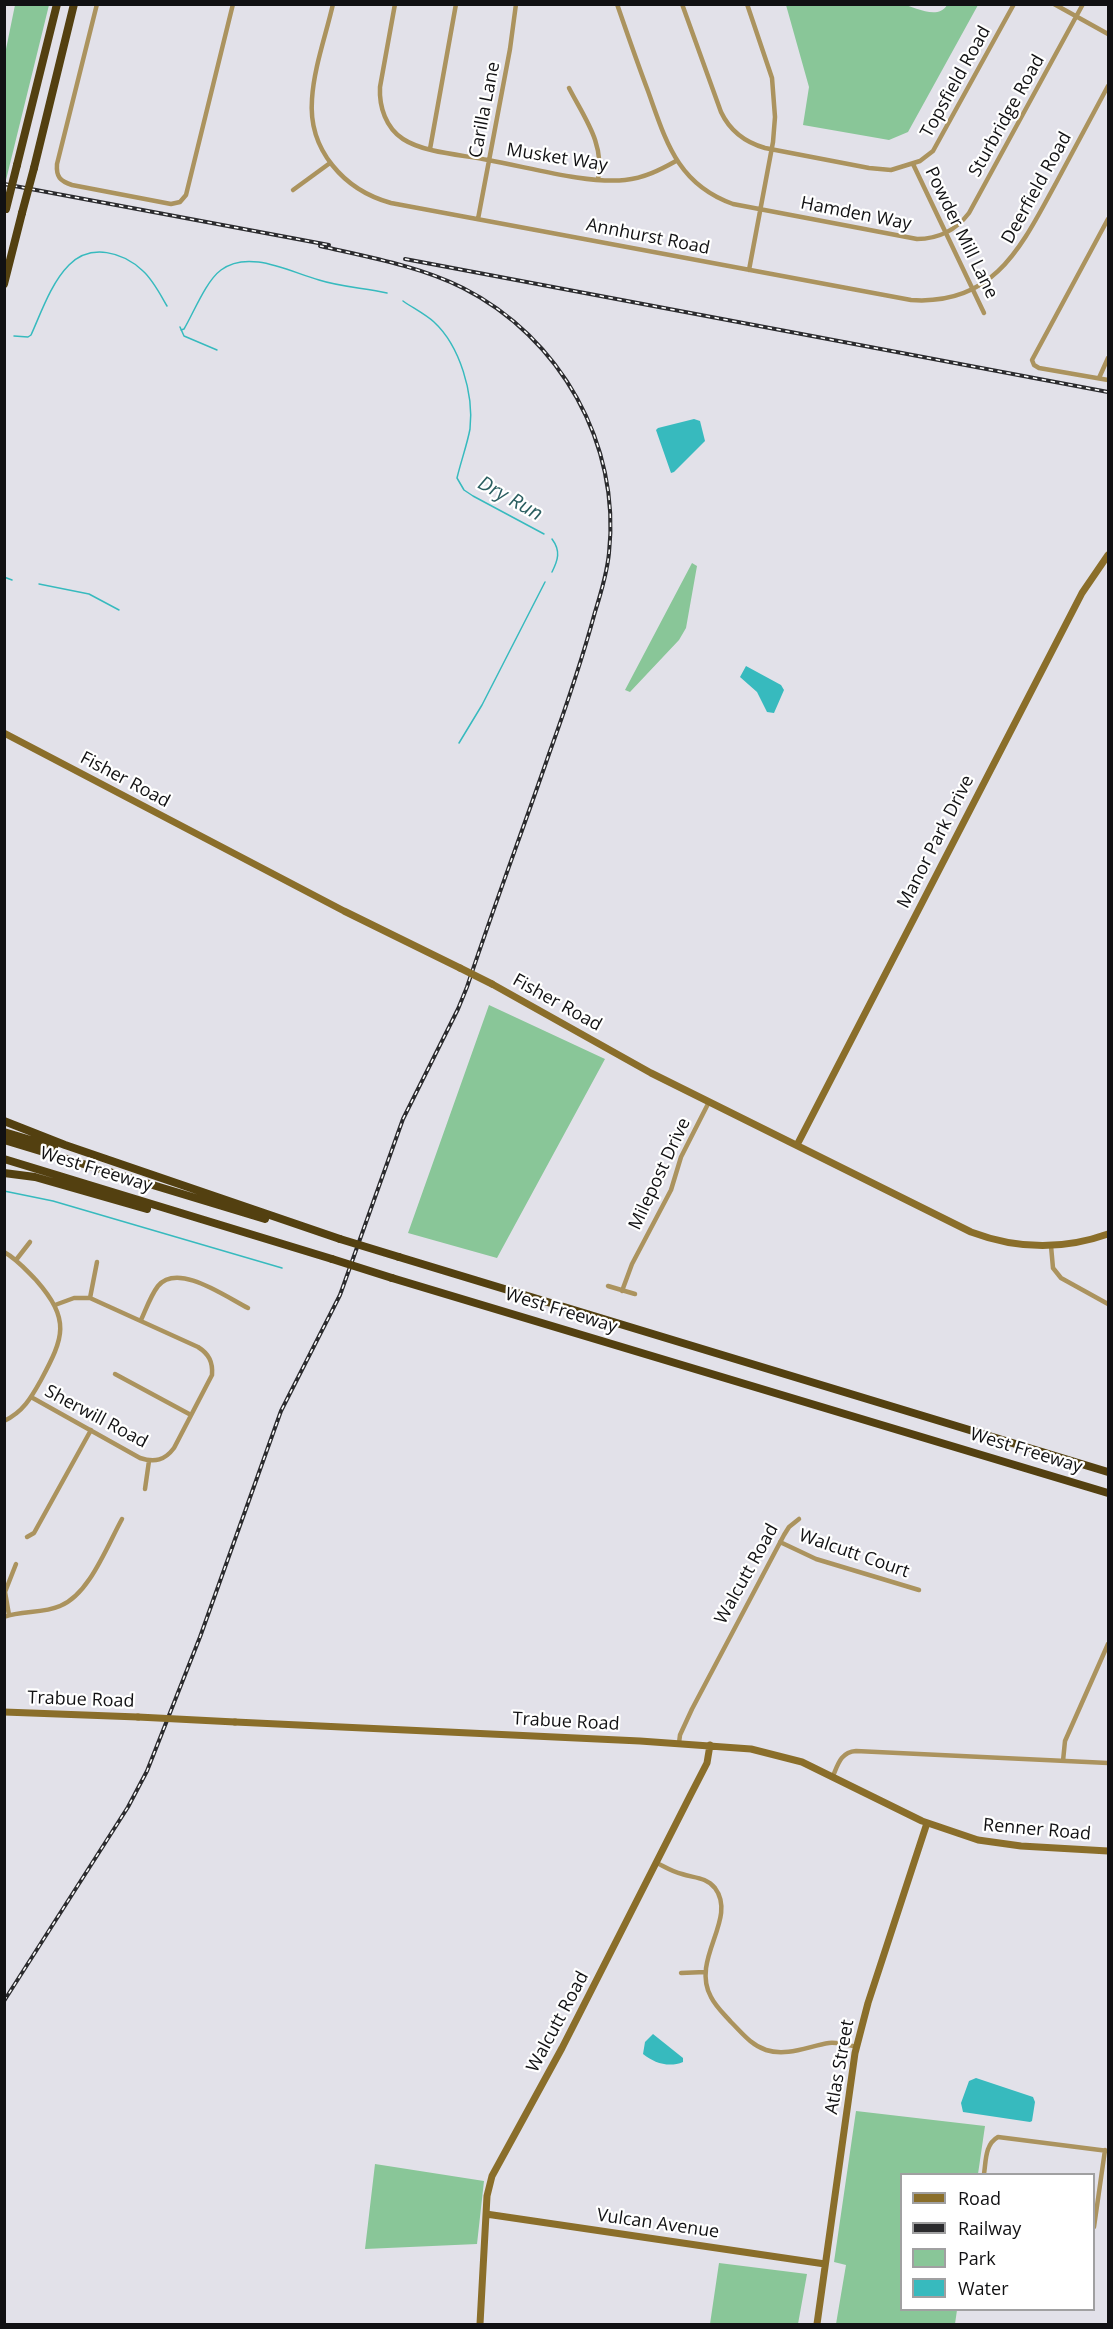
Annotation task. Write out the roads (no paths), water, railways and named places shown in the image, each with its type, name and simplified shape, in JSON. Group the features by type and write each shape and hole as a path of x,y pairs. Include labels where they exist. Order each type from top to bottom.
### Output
{"highway":[{"path":"5,212 57,4"},
{"path":"4,284 75,4"},
{"path":"4,1121 33,1134 155,1177 340,1239"},
{"path":"4,1132 155,1177"},
{"name":"West Freeway","path":"4,1140 271,1221 340,1239 1108,1472"},
{"name":"West Freeway","path":"4,1159 1108,1493"},
{"path":"4,1173 35,1177 195,1222 226,1227"},
{"path":"694,1369 736,1385 1108,1498"}],"main road":[{"name":"Manor Park Drive","path":"797,1145 1082,593 1108,555"},
{"name":"Fisher Road","path":"4,733 336,907 492,984 710,1102 970,1232 1015,1245 1051,1246 1075,1244 1108,1234"},
{"name":"Trabue Road","path":"4,1712 737,1747 777,1754 833,1776"},
{"name":"Walcutt Road","path":"480,2325 488,2188 492,2176 562,2048 657,1863 707,1763 710,1745"},
{"name":"Renner Road","path":"833,1776 927,1823 993,1844 1108,1851"},
{"name":"Atlas Street","path":"817,2325 856,2047 868,2003 927,1823"},
{"name":"Vulcan Avenue","path":"486,2214 825,2264"}],"street":[{"path":"97,4 57,164 59,179 72,185 171,204 183,200 191,175 233,4"},
{"path":"293,190 330,163 317,138 311,110 313,88 333,4"},
{"name":"Musket Way","path":"395,4 380,87 382,110 389,124 403,139 430,149 597,180 633,179 657,172 676,161"},
{"path":"430,149 456,4"},
{"name":"Carilla Lane","path":"478,219 516,4"},
{"name":"Hamden Way","path":"616,4 662,130 676,161 705,191 733,204 913,239 931,238 946,232"},
{"path":"682,4 727,123 744,140 772,150 882,170 913,164"},
{"path":"747,4 772,78 775,108 772,150 749,270"},
{"name":"Topsfield Road","path":"913,164 928,156 937,144 1014,4"},
{"path":"1054,4 1108,34"},
{"name":"Sturbridge Road","path":"946,232 959,225 969,213 1083,4"},
{"name":"Deerfield Road","path":"972,288 1001,270 1018,251 1108,86"},
{"path":"569,88 597,143 600,157 597,180"},
{"name":"Annhurst Road","path":"330,163 346,180 375,198 478,219 911,300 941,299 972,288"},
{"name":"Powder Mill Lane","path":"913,164 984,313"},
{"path":"1108,219 1033,356 1032,363 1039,368 1108,380"},
{"path":"1099,378 1108,358"},
{"name":"Milepost Drive","path":"622,1291 632,1264 674,1185 681,1157 710,1102"},
{"path":"16,1260 30,1242"},
{"path":"1051,1246 1053,1268 1061,1278 1108,1304"},
{"path":"4,1252 16,1260 55,1305 60,1323 60,1339 53,1357 31,1397 20,1411 4,1421"},
{"path":"90,1298 97,1262"},
{"path":"141,1320 159,1286 164,1281 177,1276 191,1279 248,1308"},
{"path":"608,1286 634,1294"},
{"path":"55,1305 74,1298 90,1298 198,1347 208,1356 213,1368 212,1375 168,1455 159,1460 149,1461 145,1489"},
{"path":"115,1374 191,1415"},
{"name":"Sherwill Road","path":"31,1397 149,1461"},
{"path":"27,1537 34,1533 91,1430"},
{"path":"16,1564 5,1592 7,1616 59,1607 72,1600 87,1582 122,1519"},
{"name":"Walcutt Road","path":"679,1743 680,1735 692,1709 780,1542 789,1527 799,1520"},
{"name":"Walcutt Court","path":"780,1542 816,1559 920,1590"},
{"path":"1063,1761 1065,1741 1108,1644"},
{"path":"833,1776 842,1757 850,1751 1108,1763"},
{"path":"657,1863 679,1874 708,1881 719,1895 722,1904 721,1914 705,1972 710,1996 749,2041 758,2047 778,2053 831,2043 856,2047"},
{"path":"681,1973 705,1972"},
{"path":"984,2173 989,2146 998,2137 1107,2151 1095,2221"}],"water":[{"path":"694,419 700,421 705,441 671,473 656,430"},
{"path":"746,666 781,685 784,690 774,713 767,712 757,692 740,677"},
{"path":"653,2034 683,2058 683,2062 672,2065 662,2064 643,2054 645,2042"},
{"path":"976,2078 1033,2097 1035,2102 1032,2121 963,2112 961,2103 969,2081"}],"waterway":[{"name":"Dry Run","path":"14,336 28,337 31,335 47,299 63,272 78,258 97,252 117,255 135,264 150,279 167,306"},
{"name":"Dry Run","path":"181,330 184,329 205,289 221,270 232,264 244,262 270,264 327,282 387,293"},
{"name":"Dry Run","path":"403,301 434,322 443,332 458,357 463,371 471,415 469,435 457,478 464,490 544,534"},
{"name":"Dry Run","path":"180,327 184,336 217,350"},
{"name":"Dry Run","path":"552,539 558,556 552,572"},
{"path":"4,577 12,580"},
{"name":"Dry Run","path":"459,743 482,705 545,582"},
{"path":"39,584 89,594 119,610"},
{"path":"4,1191 53,1201 282,1268"}],"railway":[{"path":"4,184 329,245"},
{"path":"4,2001 128,1807 147,1771 200,1637 281,1411 340,1295 403,1119 467,987 568,701 607,568 610,512 605,472 594,434 577,398 555,365 528,335 498,309 463,288 446,280 393,263 320,246"},
{"path":"405,259 1108,392"}]}
